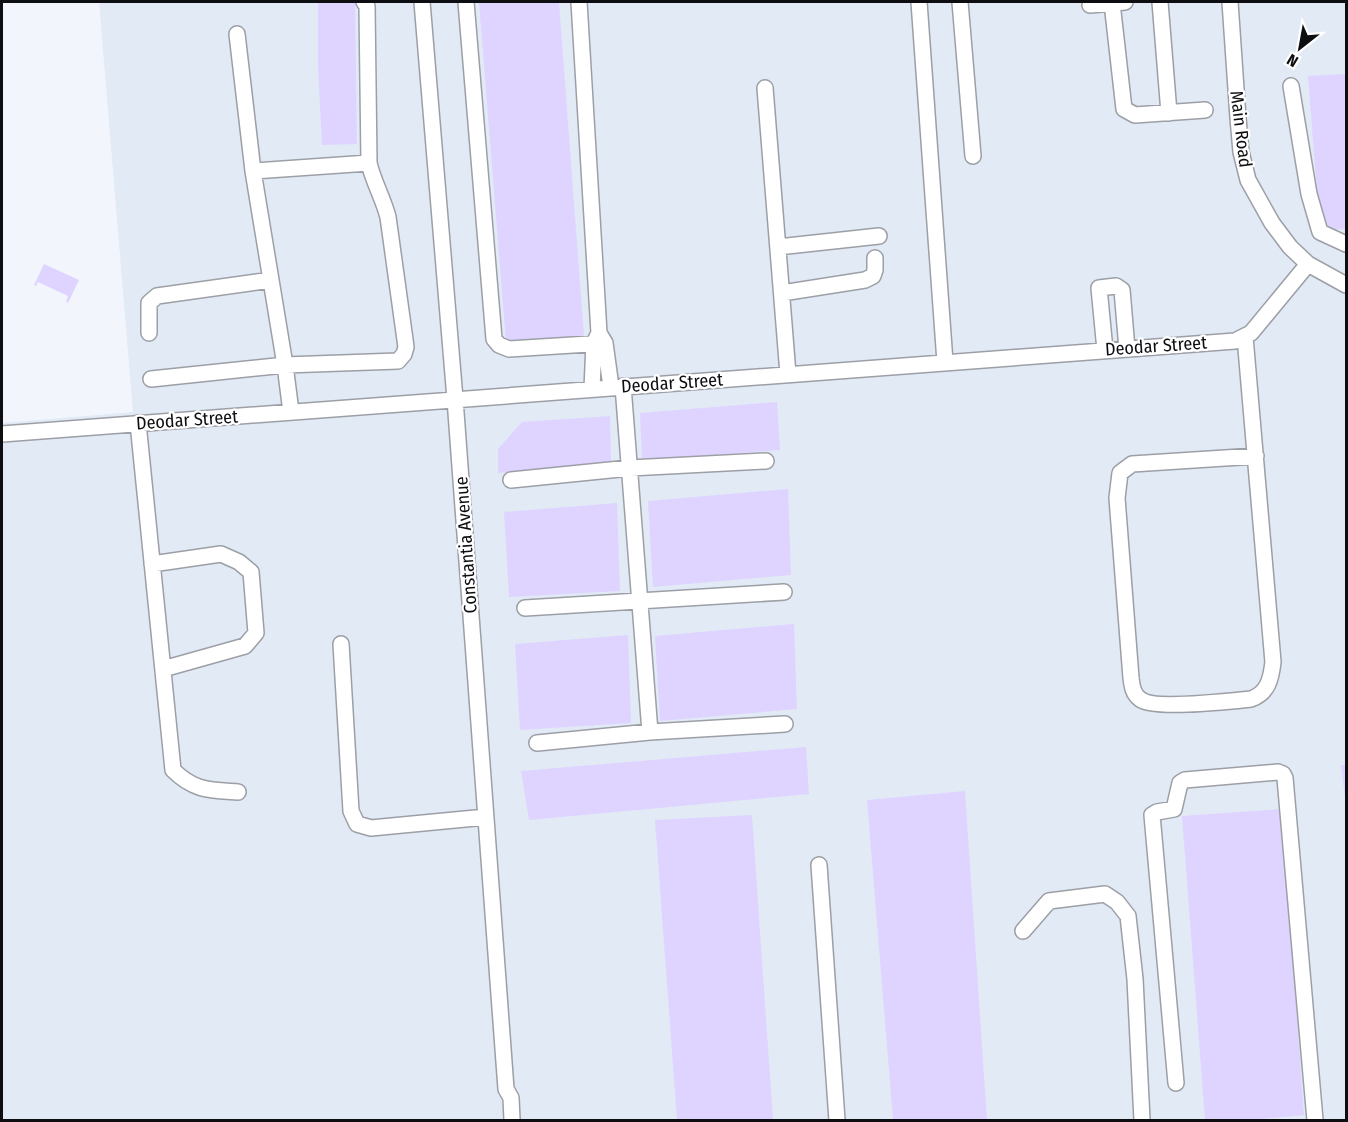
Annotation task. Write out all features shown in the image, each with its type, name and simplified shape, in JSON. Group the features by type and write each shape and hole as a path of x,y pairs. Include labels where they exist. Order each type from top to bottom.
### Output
{"street":[{"path":"151,379 285,365 398,361 404,354 406,347 388,217 369,163 367,6 364,2"},
{"name":"Constantia Avenue","path":"422,2 455,399 507,1089 511,1098 512,1120"},
{"path":"466,2 494,339 499,345 508,349 599,340"},
{"path":"579,2 599,340 592,388"},
{"path":"919,2 945,362"},
{"path":"960,2 973,156"},
{"path":"1090,5 1118,2 1124,109 1136,115 1205,110"},
{"path":"1160,2 1169,113"},
{"name":"Main Road","path":"1230,2 1241,152 1248,180 1272,223 1290,247 1308,264 1347,285"},
{"path":"237,34 253,171 291,412"},
{"path":"1292,86 1309,194 1320,232 1347,244"},
{"path":"765,88 788,374"},
{"path":"253,171 369,163"},
{"path":"778,248 879,236"},
{"path":"782,293 865,280 873,276 875,258"},
{"path":"1256,456 1132,464 1120,473 1117,498 1131,678 1136,694 1143,702 1160,705 1239,700 1259,696 1265,691 1272,673 1273,662 1256,456 1245,337 1251,333 1308,264"},
{"path":"149,333 149,303 157,296 271,280"},
{"path":"1105,350 1099,288 1116,286 1122,290 1128,349"},
{"name":"Deodar Street","path":"2,434 1235,341 1245,337"},
{"path":"599,340 617,387 630,468 650,732"},
{"path":"138,423 173,770 186,782 202,789 238,792"},
{"path":"511,480 630,468 766,461"},
{"path":"152,564 221,554 239,562 251,572 256,633 251,641 244,646 163,669"},
{"path":"525,608 784,592"},
{"path":"341,644 351,811 357,824 371,828 486,817"},
{"path":"537,743 650,732 785,723"},
{"path":"1176,1083 1152,815 1174,809 1180,783 1185,780 1278,772 1285,778 1314,1120"},
{"path":"819,865 837,1120"},
{"path":"1023,931 1049,901 1105,894 1117,902 1128,916 1135,978 1142,1120"},
{"name":"Constantia Avenue","path":"503,1120 503,1098 507,1089"}],"shaded area":[{"path":"99,2 1346,2 1346,1120 2,1120 2,423 133,412"}],"building":[{"path":"355,2 357,144 322,145 318,67 318,3"},
{"path":"479,2 559,2 584,337 506,343"},
{"path":"1346,74 1346,229 1320,230 1308,76"},
{"path":"44,264 79,280 68,303 66,302 68,296 38,282 36,286 34,285"},
{"path":"777,402 780,450 642,460 640,413"},
{"path":"610,416 611,462 498,473 498,449 522,422"},
{"path":"788,489 791,575 653,587 648,501"},
{"path":"617,503 620,591 509,597 504,512"},
{"path":"794,624 797,709 660,721 655,636"},
{"path":"628,635 631,723 520,730 515,644"},
{"path":"806,747 809,794 529,820 521,771"},
{"path":"1341,765 1346,765 1346,797 1345,797"},
{"path":"965,791 987,1120 893,1120 867,800"},
{"path":"1282,809 1304,1115 1250,1120 1205,1120 1182,816"},
{"path":"752,815 773,1120 677,1120 655,820"}]}
